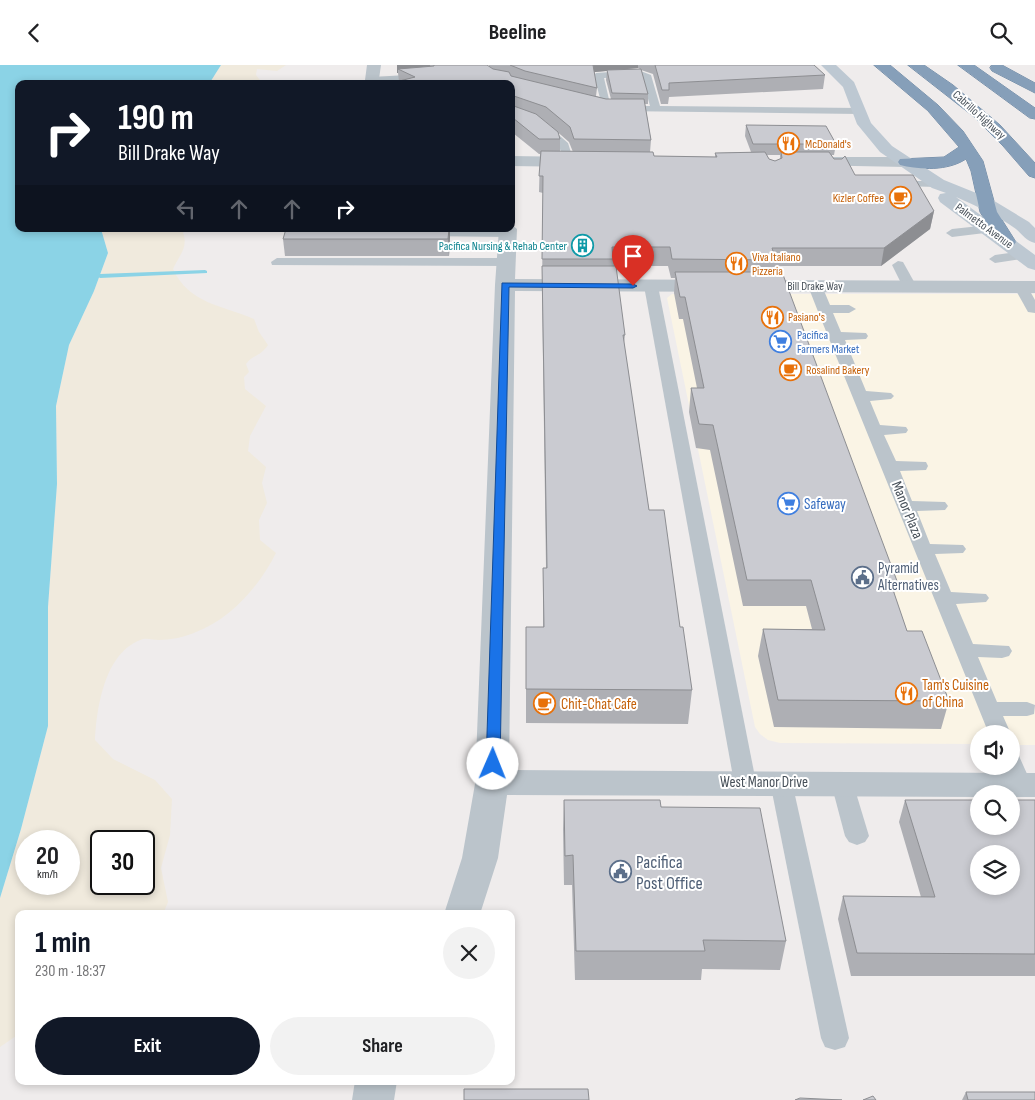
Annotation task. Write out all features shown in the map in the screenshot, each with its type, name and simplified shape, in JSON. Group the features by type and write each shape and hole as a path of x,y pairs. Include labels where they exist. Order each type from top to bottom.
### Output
{"highway":[{"path":"882,65 942,116 967,148 980,174 985,203 991,218 1006,242"},
{"name":"Cabrillo Highway","path":"915,65 980,114 1006,139 1035,173"},
{"name":"Cabrillo Highway","path":"965,65 1000,88 1035,115"},
{"path":"990,65 1035,89"},
{"path":"906,163 951,160 960,157 967,148"}],"street":[{"path":"374,65 374,80"},
{"name":"Palmetto Avenue","path":"828,65 849,85 859,120 886,149 938,184 985,203 1024,226 1035,238"},
{"path":"515,161 588,161"},
{"path":"794,162 833,167 906,163"},
{"name":"Palmetto Avenue","path":"938,184 946,199 1029,260"},
{"path":"463,910 480,858 492,784 508,232"},
{"name":"Bill Drake Way","path":"506,273 651,286 1028,287"},
{"name":"West Manor Drive","path":"492,784 515,782 842,783 1022,777"},
{"path":"373,1100 375,1085"}],"lane":[{"path":"656,110 646,75 638,73 599,75 601,108 859,120"},
{"path":"394,80 433,76"},
{"path":"515,115 541,125 564,145 569,162"},
{"path":"902,184 938,184"},
{"path":"952,233 989,229"},
{"path":"410,233 459,232"},
{"path":"995,259 1029,260"},
{"path":"277,262 506,273"},
{"path":"898,265 910,287"},
{"path":"651,286 745,782"},
{"name":"Manor Plaza","path":"815,286 996,725"},
{"path":"1028,287 1033,309"},
{"path":"824,309 849,309"},
{"path":"835,336 861,336"},
{"path":"861,396 886,396"},
{"path":"874,430 900,430"},
{"path":"889,466 920,466"},
{"path":"906,506 939,506"},
{"path":"924,549 956,549"},
{"path":"944,598 979,598"},
{"path":"965,651 1002,651"},
{"path":"990,709 1027,709"},
{"path":"781,782 835,1038"},
{"path":"842,783 857,836"}],"shaded area":[{"path":"672,294 1035,294 1035,745 1020,745 1020,725 970,725 970,744 780,743 768,740 760,734 755,727 667,298"}],"sand":[{"path":"221,65 286,65 277,71 257,69 256,75 260,80 212,80"},
{"path":"102,232 184,232 184,247 173,269 180,281 197,297 254,319 259,332 268,345 246,364 249,372 244,377 245,389 266,406 250,436 248,451 266,467 262,483 267,503 259,520 260,540 276,553 253,589 221,619 183,637 163,640 143,639 130,645 112,667 105,681 101,696 95,740 113,759 155,780 172,799 170,835 161,868 168,902 165,910 15,910 15,1037 0,1047 0,898 15,849 15,895 80,895 80,830 21,830 48,726 48,607 57,484 56,406 69,345 94,291 108,253"}],"water":[{"path":"0,65 221,65 212,80 15,80 15,232 102,232 108,253 94,291 69,345 56,406 57,484 48,607 48,726 21,830 15,830 15,849 0,898"}],"building":[{"path":"487,65 493,69 509,72 511,76 606,99 644,99 651,140 574,139 570,127 546,107 515,96 515,80 403,80 415,77 398,69"},
{"path":"510,65 593,65 597,88 525,71"},
{"path":"655,65 814,65 825,75 669,83 669,90 662,90"},
{"path":"641,69 648,94 612,93 607,70"},
{"path":"515,106 536,114 558,132 560,139 539,139 515,120"},
{"path":"746,125 826,126 836,144 753,144"},
{"path":"541,151 653,152 654,156 717,157 715,153 765,152 769,159 775,161 782,158 781,152 829,152 834,159 842,159 845,156 855,175 913,175 934,211 884,248 772,248 776,260 672,259 670,247 612,247 613,259 542,259 543,176 539,176"},
{"path":"285,232 449,232 448,239 283,239"},
{"path":"542,266 616,266 625,335 623,335 649,510 664,510 680,627 683,627 692,690 526,689 526,627 544,627 543,568 547,568"},
{"path":"675,272 782,272 897,581 890,581 907,631 922,631 949,701 778,700 763,629 825,630 811,580 747,580 713,425 699,424 691,388 704,388 685,297 680,297"},
{"path":"564,800 660,800 661,807 760,808 786,941 703,940 705,951 576,951 573,855 565,856"},
{"path":"905,800 970,800 970,835 1020,835 1020,800 1035,800 1035,954 857,953 843,896 935,897"},
{"path":"464,1089 588,1089 589,1100 464,1100"},
{"path":"966,1092 1035,1092 1035,1100 968,1100"},
{"path":"873,1096 876,1100 863,1100"},
{"path":"800,1098 842,1100 795,1100"}],"waterway":[{"path":"100,276 205,272"}],"place":[{"name":"McDonald's","path":"789,144"},
{"name":"Kizler Coffee","path":"900,198"},
{"name":"Pacifica Nursing & Rehab Center","path":"583,246"},
{"name":"Viva Italiano Pizzeria","path":"736,264"},
{"name":"Pasiano's","path":"772,317"},
{"name":"Pacifica Farmers Market","path":"781,342"},
{"name":"Rosalind Bakery","path":"790,370"},
{"name":"Safeway","path":"788,504"},
{"name":"Pyramid Alternatives","path":"862,577"},
{"name":"Tam's Cuisine of China","path":"906,694"},
{"name":"Chit-Chat Cafe","path":"545,704"},
{"name":"Pacifica Post Office","path":"620,872"}],"route":[{"path":"493,764 505,285 633,286"}]}
